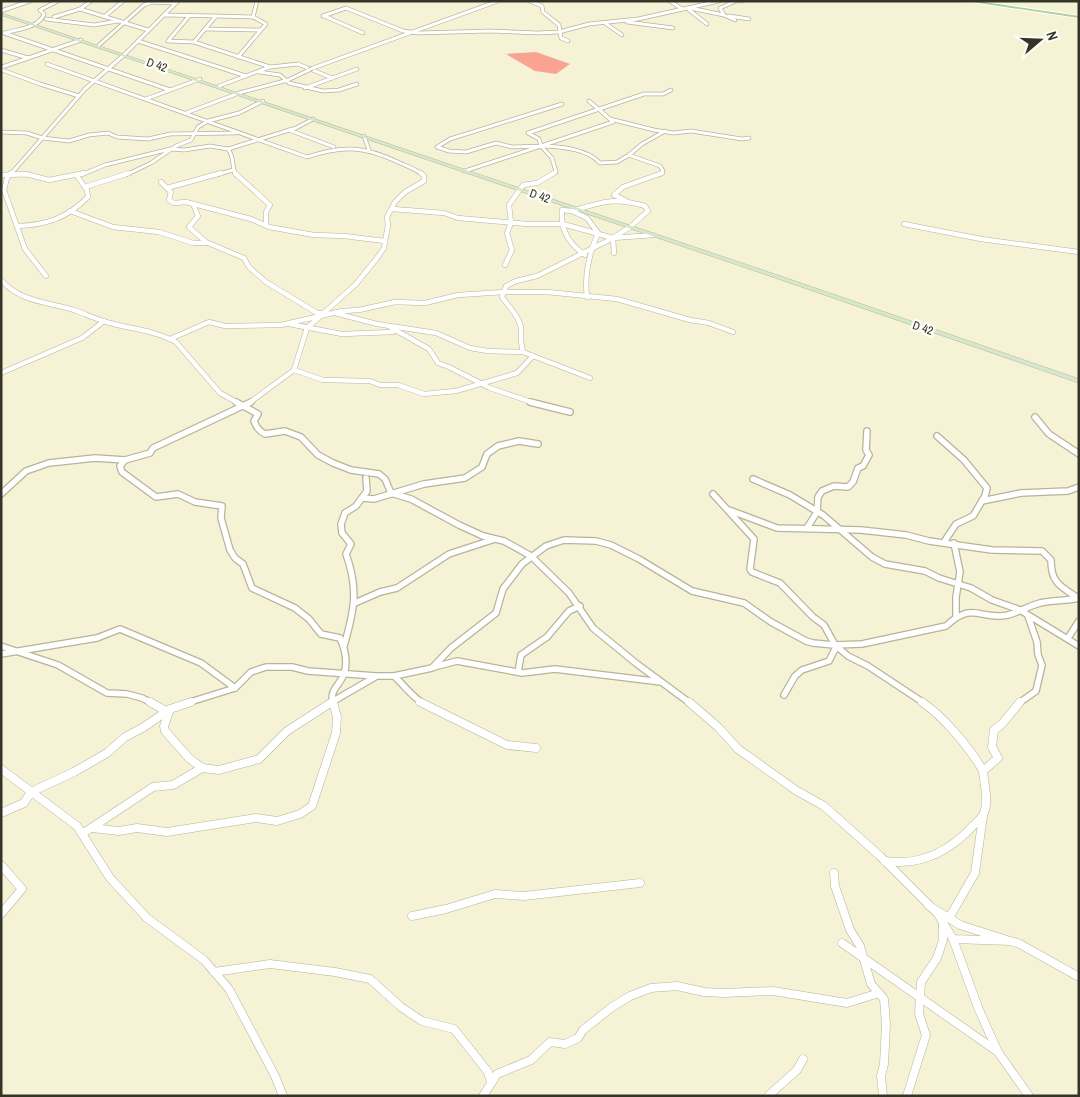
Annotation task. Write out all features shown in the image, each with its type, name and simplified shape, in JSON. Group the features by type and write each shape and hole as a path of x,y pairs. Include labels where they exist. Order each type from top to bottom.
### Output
{"main road":[{"path":"967,1 1079,17"}],"street":[{"path":"1,12 30,1"},
{"path":"44,20 44,14 40,10 58,1"},
{"path":"3,33 35,25 44,20 80,9 91,1"},
{"path":"105,16 123,1"},
{"path":"144,1 177,2"},
{"path":"253,17 257,1"},
{"path":"186,113 239,93 288,80 311,69 498,1"},
{"path":"530,1 542,6 543,12 559,25 561,38 568,42"},
{"path":"670,1 685,8 707,24"},
{"path":"363,32 323,16 346,8 403,32 559,32 582,26 637,19 719,1"},
{"path":"735,20 725,15 720,8 734,1 742,1"},
{"path":"99,45 144,5 152,2"},
{"path":"46,276 25,249 4,190 6,182 10,175 93,81 125,54 177,2"},
{"path":"685,8 749,18"},
{"path":"80,9 148,30"},
{"name":"D 42","path":"1,12 519,189 574,210 630,227 1079,381"},
{"path":"693,13 714,13"},
{"path":"706,14 714,17 725,15"},
{"path":"164,15 253,17 266,24 238,57"},
{"path":"160,48 190,15"},
{"path":"194,42 216,16"},
{"path":"236,29 240,16"},
{"path":"44,20 66,20 90,26 104,25 118,20"},
{"path":"618,21 673,28"},
{"path":"603,23 608,24 622,35"},
{"path":"205,30 260,30"},
{"path":"3,33 170,90"},
{"path":"79,96 48,88 2,70 4,65 81,40"},
{"path":"138,41 246,76"},
{"path":"168,41 194,42 270,68"},
{"path":"1,50 29,58"},
{"path":"1,494 26,471 49,463 95,458 126,460 150,453 153,448 179,435 245,406 294,370 307,328 356,284 377,258 384,248 388,216 395,202 405,192 424,181 424,176 420,172 387,156 369,150 350,146 326,149 307,157 46,64"},
{"path":"219,86 270,68 298,64 332,78"},
{"path":"306,88 357,69"},
{"path":"257,72 269,75 279,74 288,80 289,83 326,92 341,91 357,84"},
{"path":"146,100 200,80"},
{"path":"505,265 514,245 507,233 511,223 509,205 523,185 537,183 556,172 552,158 541,146 539,139 528,133 644,94 663,94 671,90"},
{"path":"85,187 119,178 151,163 191,140 198,128 208,121 239,113 263,101"},
{"path":"465,171 613,122 589,101"},
{"path":"562,104 450,139 437,147 449,151 466,152 496,143 512,146 541,146 588,152 600,162 617,162 642,144 665,131"},
{"path":"1,175 26,174 50,180 77,176 105,165 173,149 184,150 210,146 228,149 296,128 313,119"},
{"path":"610,119 673,133 691,131 742,139 749,138"},
{"path":"287,130 335,148"},
{"path":"1,132 27,133 42,138 69,141 89,135 108,133 118,137 130,138 148,138 170,134 241,133"},
{"path":"200,135 210,146"},
{"path":"364,136 369,150"},
{"path":"228,149 233,156 233,170 244,183 270,205 266,212 266,225"},
{"path":"523,352 519,338 521,329 519,321 502,297 506,286 516,281 537,276 583,254 630,227 648,211 645,206 614,195 623,187 662,174 663,170 660,166 629,154"},
{"path":"167,188 233,170"},
{"path":"17,226 50,223 64,217 88,197 85,187 77,176"},
{"path":"161,182 171,192 169,200 174,203 186,202 251,219 266,225 314,236 344,236 385,241"},
{"path":"589,257 583,254 566,238 562,210 574,210 605,201 625,200"},
{"path":"193,204 198,216 189,227 193,233 209,243 244,258 248,268 317,313 359,310 395,302 425,303 458,295 548,292 626,301 734,332"},
{"path":"392,209 444,213 458,218 511,223 563,224 613,238 653,235"},
{"path":"574,210 587,218 598,233"},
{"path":"70,211 113,227 145,230 193,243 209,243"},
{"path":"904,224 981,239 1079,252"},
{"path":"587,297 586,272 589,257 598,233"},
{"path":"613,238 614,253"},
{"path":"2,281 7,287 33,301 74,310 104,321 158,334 176,342 199,370 208,376 220,393 258,414 254,424 264,434 284,431 301,437 318,455 351,470 379,474 385,479 391,493 411,500 482,536 504,542 531,556 569,593 580,606 593,628 718,727 738,749 796,791 824,806 946,919 1018,942 1079,977"},
{"path":"170,339 209,322 226,326 287,324 333,313 386,325 436,333 470,348 488,351 523,352 590,378"},
{"path":"1,373 82,338 104,321"},
{"path":"287,324 358,334 387,330 405,336"},
{"path":"386,325 430,349 438,363 450,365 468,378 510,397 570,412"},
{"path":"294,370 323,380 370,381 380,385 398,385 424,394 456,391 517,372 534,356"},
{"path":"1036,417 1046,431 1059,442 1079,454"},
{"path":"807,528 817,512 818,498 822,490 834,486 848,487 854,482 858,468 863,466 868,455 866,450 867,431"},
{"path":"937,436 951,446 985,483 986,493 973,516 956,524 944,542"},
{"path":"362,498 374,499 424,484 464,478 482,467 486,455 496,447 527,440 538,444"},
{"path":"92,828 119,831 137,828 167,832 256,818 266,822 304,814 312,806 336,733 337,717 331,697 336,685 344,674 346,651 340,638 320,634 309,619 295,608 252,588 243,564 235,558 230,550 221,518 222,506 195,502 178,494 156,497 122,472 120,466 126,460"},
{"path":"344,646 357,590 354,573 346,554 351,544 342,533 341,524 345,513 356,506 367,491 366,478"},
{"path":"754,479 790,495 817,512 840,528 872,557 885,564 925,571 982,593 992,600 1020,610 1079,646"},
{"path":"982,501 1022,493 1068,491 1079,487"},
{"path":"713,494 754,539 750,569 752,572 780,583 813,617 824,625 835,646 937,712 976,758 983,771 987,794 979,834 975,874 946,919 943,940 937,958 921,982 919,1014 926,1035 907,1096"},
{"path":"729,510 777,528 840,528 906,535 929,541 954,543 992,550 1042,551 1051,560 1051,572 1055,582 1079,598"},
{"path":"355,603 380,592 397,588 448,554 495,539"},
{"path":"432,668 451,648 496,613 498,600 513,571 548,543 557,541 594,540 616,546 655,568 666,578 698,594 705,597 744,603 759,615 806,641 835,646 862,644 946,626 956,616 969,613 1007,615 1044,602 1065,602 1079,598"},
{"path":"954,543 960,572 956,616"},
{"path":"518,672 521,656 547,637 569,611 580,606"},
{"path":"983,771 998,758 992,747 994,730 1002,724 1020,702 1036,691 1042,664 1036,650 1036,642 1028,616"},
{"path":"1068,638 1079,621"},
{"path":"1,654 97,638 120,629 201,664 235,688"},
{"path":"1,646 14,652 58,665 107,693 127,694 142,698 168,710"},
{"path":"784,695 797,674 829,662 834,655 835,646"},
{"path":"1,813 24,803 31,792 74,772 107,753 125,737 144,727 168,710 235,688 251,672 266,668 292,667 308,671 394,676 457,661 518,672 555,668 663,682"},
{"path":"168,710 164,726 165,731 189,758 202,768 219,770 259,760 287,731 305,718 376,676"},
{"path":"394,676 410,691 416,700 507,745 536,748"},
{"path":"82,834 153,787 164,788 175,785 202,768"},
{"path":"1,769 77,826 110,878 147,918 204,960 229,989 275,1076 283,1096"},
{"path":"885,861 920,860 934,856 953,845 983,815"},
{"path":"1,865 22,889 1,914"},
{"path":"834,873 835,886 841,907 850,930 860,946 871,984 884,999 886,1024 884,1064 880,1076 883,1096"},
{"path":"412,916 446,909 495,894 524,896 640,884"},
{"path":"946,919 979,1010 998,1052 1029,1096"},
{"path":"953,939 1010,940"},
{"path":"842,943 998,1052"},
{"path":"214,972 270,964 335,972 370,979 400,1007 422,1021 454,1029 488,1072 491,1082"},
{"path":"483,1096 497,1074 530,1060 550,1042 565,1044 578,1038 583,1030 612,1007 630,996 651,988 677,986 704,992 724,993 773,991 847,1003 879,993"},
{"path":"768,1096 798,1070 803,1059"}],"shaded area":[{"path":"536,52 570,64 556,74 535,71 506,54"}]}
